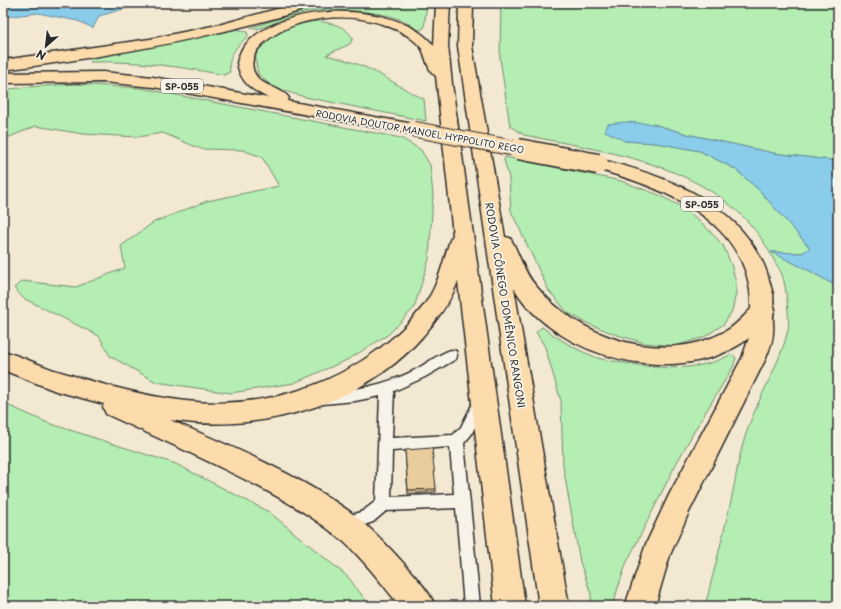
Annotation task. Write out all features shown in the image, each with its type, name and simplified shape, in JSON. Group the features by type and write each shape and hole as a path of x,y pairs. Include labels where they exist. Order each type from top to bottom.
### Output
{"highway":[{"path":"3,65 97,52 186,36 238,24 309,3"},
{"path":"443,3 441,46 444,84 510,606"},
{"name":"RODOVIA CÔNEGO DOMÊNICO RANGONI","path":"466,3 465,46 554,606"},
{"path":"320,112 266,91 247,77 244,67 244,58 249,49 257,41 278,28 308,18 330,15 347,15 380,20 395,24 420,38 429,49 444,84"},
{"name":"RODOVIA DOUTOR MANOEL HYPPOLITO REGO","path":"3,78 103,77 153,82 624,169 650,177 674,188 696,200 717,216 734,233 749,252 758,273 764,302 762,334 754,358 676,511 656,554 640,606"},
{"path":"3,84 42,78"},
{"path":"492,219 508,255 527,291 543,309 562,325 589,339 617,350 646,355 677,355 707,350 730,340 745,330 764,302"},
{"path":"53,379 153,406 188,412 249,412 310,399 363,374 394,350 418,326 438,302 446,286 462,233"},
{"path":"3,360 53,379 202,446 295,493 344,525 375,554 420,606"}],"lane":[{"path":"310,399 367,394 430,369 451,355"},
{"path":"383,504 387,387"},
{"path":"385,445 457,441 466,431 484,394"},
{"path":"457,441 472,606"},
{"path":"344,525 368,517 383,504 463,501"}],"green space":[{"path":"327,3 427,3 424,28 421,30 415,29 396,18 381,14 331,10 307,12 257,29 250,28"},
{"path":"501,3 838,3 838,161 773,153 687,134 653,124 625,141 656,143 700,151 735,169 759,190 810,248 802,253 772,252 838,287 838,606 705,606 728,514 744,439 780,356 788,330 787,304 782,274 756,231 730,205 701,185 668,170 632,158 596,149 524,135 510,126 500,58"},
{"path":"318,21 341,27 353,38 350,44 326,55 367,68 424,99 426,121 305,97 274,88 258,74 256,55 259,49 271,37 290,27"},
{"path":"237,29 247,32 248,36 231,56 229,66 230,72 224,75 158,65 125,62 90,62 90,58"},
{"path":"75,84 140,88 401,138 421,150 430,165 433,195 429,259 414,308 389,334 349,359 294,383 231,393 156,382 110,356 99,336 23,298 14,288 22,281 76,287 125,268 121,246 154,222 207,201 279,186 262,157 242,150 201,149 163,133 138,137 83,134 36,126 7,138 3,142 3,90"},
{"path":"505,157 621,181 659,195 678,205 699,220 723,245 731,264 736,282 736,293 732,311 724,324 704,337 676,346 645,343 617,335 589,324 568,313 549,291 511,211 509,178 504,160"},
{"path":"542,327 576,348 598,358 639,365 680,368 706,364 732,354 736,358 733,367 675,466 626,564 612,606 591,606 591,594 580,562 563,466 561,401 545,347 536,332"},
{"path":"3,403 48,423 176,464 269,512 348,577 370,606 3,606"}],"water":[{"path":"3,3 149,3 99,16 93,28 78,21 38,13 3,17"},
{"path":"625,122 653,124 687,134 773,153 838,161 838,287 810,271 771,252 802,253 810,248 759,190 735,169 700,151 656,143 625,141 605,131 608,124"}],"building":[{"path":"432,448 436,489 408,490 405,450"}]}
